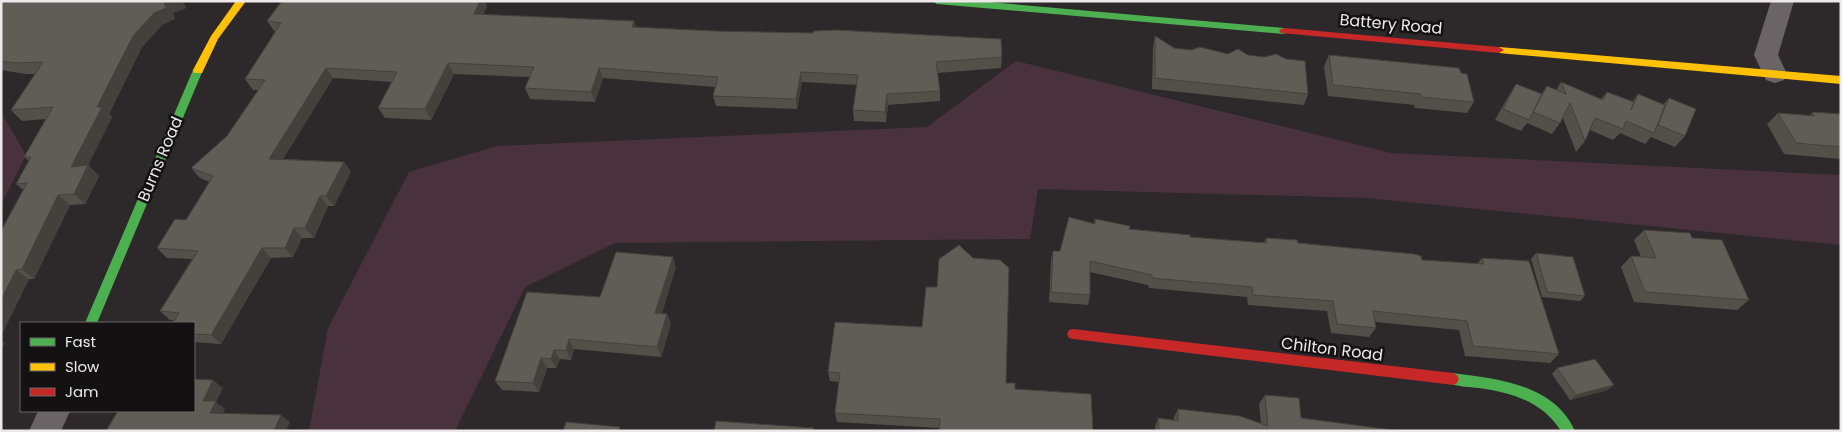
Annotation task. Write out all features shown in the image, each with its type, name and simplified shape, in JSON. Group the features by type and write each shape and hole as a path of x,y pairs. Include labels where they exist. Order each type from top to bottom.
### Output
{"street":[{"name":"Burns Road","path":"91,322 202,61 214,38 241,1"},
{"name":"Battery Road","path":"937,1 1841,80"},
{"path":"1775,74 1766,54 1782,1"},
{"name":"Chilton Road","path":"1073,334 1500,385 1531,393 1550,405 1565,422 1569,431"},
{"path":"45,431 54,412"}],"shaded area":[{"path":"1016,61 1391,153 1841,175 1841,245 1367,198 1038,189 1030,239 615,243 525,287 455,431 309,431 328,328 409,172 497,146 927,127"},
{"path":"1,112 26,155 1,205"}],"building":[{"path":"1,1 167,1 164,2 166,8 154,13 133,36 97,107 102,107 71,167 88,165 74,194 58,195 22,269 16,270 1,300 1,231 27,183 16,184 31,157 24,157 53,107 11,110 43,62 15,63 1,61 1,32 3,30 1,29"},
{"path":"282,1 480,1 474,14 634,21 632,27 813,33 814,31 836,30 1001,39 1002,57 936,62 940,91 887,94 885,112 853,110 858,75 801,72 796,99 713,96 718,77 599,68 591,92 525,88 534,67 448,63 425,109 378,108 397,72 326,68 269,159 344,162 326,196 320,196 305,228 294,228 285,248 262,248 211,335 195,334 195,322 174,322 179,313 160,311 198,251 157,248 175,219 186,220 213,176 191,168 227,136 265,80 245,79 281,23 267,21"},
{"path":"1155,36 1174,48 1191,50 1200,47 1228,54 1238,49 1248,55 1264,57 1276,54 1286,59 1305,61 1308,94 1155,78"},
{"path":"1329,55 1459,68 1461,73 1467,74 1474,102 1421,97 1421,94 1333,85"},
{"path":"1561,82 1603,100 1607,92 1634,102 1631,110 1638,94 1665,105 1654,133 1626,121 1623,129 1595,118 1585,141 1570,103 1560,123 1533,112 1547,86 1566,94"},
{"path":"1516,84 1542,94 1529,120 1503,109"},
{"path":"1669,98 1696,109 1685,136 1658,125"},
{"path":"1813,112 1841,114 1841,147 1796,143 1778,113 1814,116"},
{"path":"1069,217 1095,224 1095,219 1130,226 1129,229 1190,235 1190,237 1267,243 1266,238 1297,240 1298,243 1414,254 1421,256 1422,260 1484,264 1482,258 1529,261 1559,354 1473,346 1467,321 1373,311 1376,328 1337,324 1333,301 1253,295 1252,287 1152,278 1152,275 1090,261 1090,295 1051,292 1053,251 1060,251"},
{"path":"1644,230 1690,233 1692,238 1722,240 1749,300 1645,292 1631,256 1656,258"},
{"path":"959,245 973,258 1000,260 1009,268 1006,383 1015,383 1015,389 1091,394 1093,431 939,431 940,419 835,413 840,373 828,372 835,322 922,327 926,287 937,287 939,259"},
{"path":"616,252 673,257 655,313 667,314 657,347 569,339 566,350 554,350 551,359 541,358 533,383 495,381 527,292 600,297"},
{"path":"1536,253 1573,257 1585,296 1547,292"},
{"path":"1595,359 1614,385 1576,395 1557,368"},
{"path":"195,379 213,380 203,401 216,401 210,413 281,415 274,431 106,431 117,412 195,412"},
{"path":"1265,395 1299,398 1301,418 1400,431 1159,431 1158,418 1178,421 1178,409 1240,416 1268,426"},
{"path":"716,421 814,428 814,431 714,431"},
{"path":"566,422 620,427 619,431 563,431"}],"traffic: fast":[{"path":"937,1 1284,31"},
{"path":"91,322 198,70"},
{"path":"1453,379 1503,386 1534,397 1548,405 1559,416 1569,431"}],"traffic: slow":[{"path":"198,70 214,38 241,1"},
{"path":"1499,50 1841,80"}],"traffic: jam":[{"path":"1284,31 1499,50"},
{"path":"1073,334 1453,379"}]}
